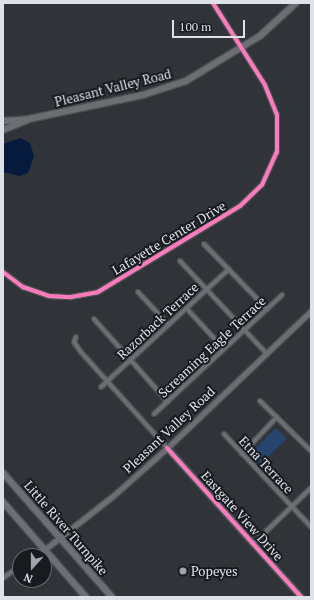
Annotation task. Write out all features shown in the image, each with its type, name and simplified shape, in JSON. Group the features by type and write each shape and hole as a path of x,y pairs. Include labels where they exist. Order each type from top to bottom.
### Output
{"highway":[{"name":"Little River Turnpike","path":"3,473 112,597"},
{"path":"3,502 42,548"},
{"path":"52,559 86,597"}],"main road":[{"name":"Pleasant Valley Road","path":"3,122 29,119 170,87 201,73 242,48 273,25 296,3"},
{"name":"Pleasant Valley Road","path":"3,130 29,119"}],"street":[{"name":"Lafayette Center Drive","path":"3,272 23,287 40,294 57,297 89,294 110,286 248,200 262,185 272,167 278,147 279,126 270,95 213,3"},
{"path":"204,244 267,309"},
{"path":"180,261 266,353"},
{"name":"Razorback Terrace","path":"101,387 229,269"},
{"path":"138,292 169,325"},
{"name":"Screaming Eagle Terrace","path":"154,414 282,295"},
{"path":"187,309 224,348"},
{"name":"Pleasant Valley Road","path":"47,548 167,448 311,311"},
{"path":"94,319 168,402"},
{"name":"Eastgate View Drive","path":"76,337 74,342 76,347 301,597"},
{"path":"260,401 311,452"},
{"path":"242,454 276,418"},
{"name":"Etna Terrace","path":"224,434 311,527"},
{"path":"253,544 311,488"},
{"path":"3,578 12,572"}],"shaded area":[{"path":"20,138 30,143 34,156 28,173 19,176 3,172 3,144"},
{"path":"276,428 287,439 260,464 252,456 252,451"}],"cycle path":[{"path":"3,272 23,287 49,296 71,297 98,292 240,206 262,185 277,152 277,115 265,85 213,3"},
{"path":"167,448 301,597"}],"place":[{"name":"Popeyes","path":"183,571"}]}
